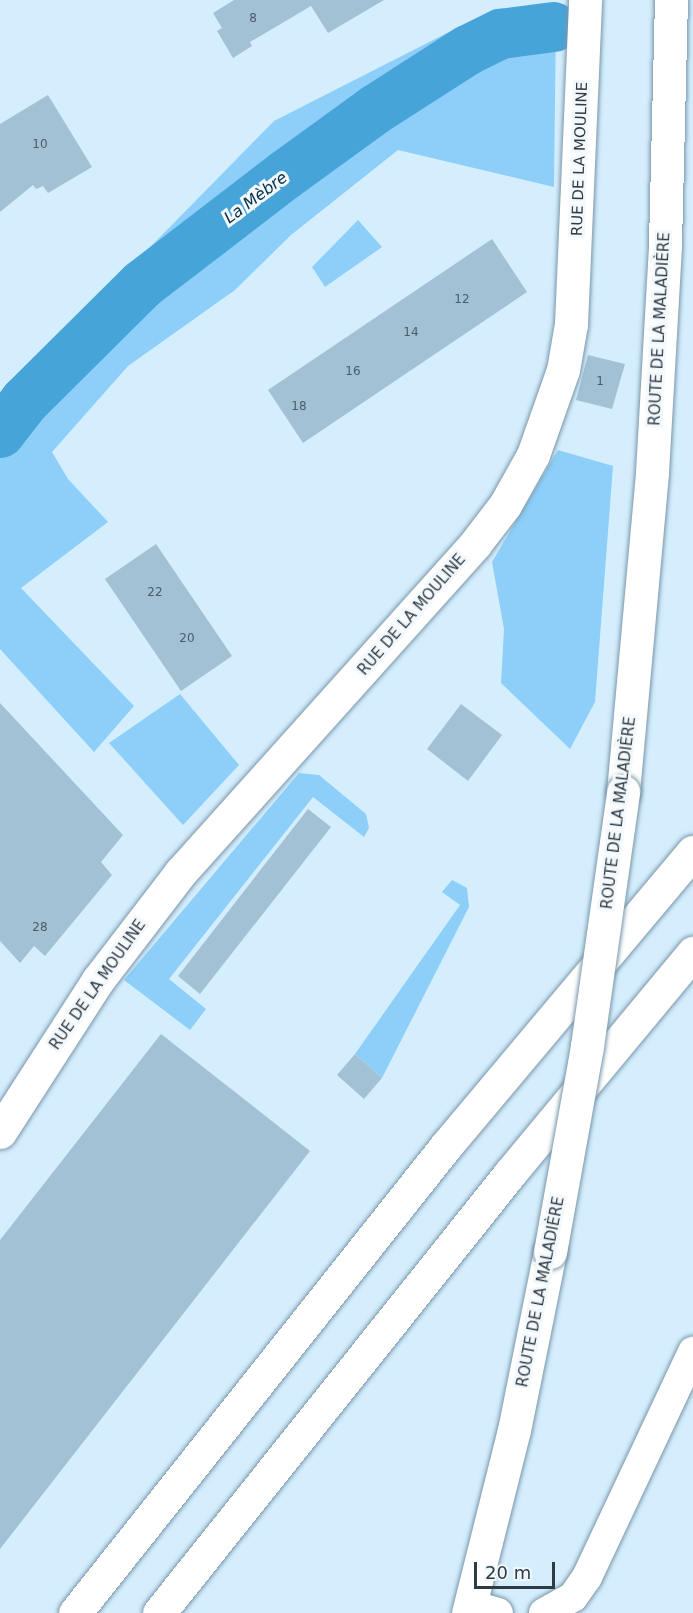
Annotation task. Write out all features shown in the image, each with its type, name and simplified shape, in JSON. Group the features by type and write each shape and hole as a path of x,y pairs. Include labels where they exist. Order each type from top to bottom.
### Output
{"main road":[{"name":"RUE DE LA MOULINE","path":"0,1132 98,980 180,873 475,544 505,505 533,455 563,370 571,324 585,0"},
{"name":"ROUTE DE LA MALADIÈRE","path":"479,1610 550,1252 587,1046 623,792 652,472 665,244 671,0"},
{"path":"75,1613 446,1146 693,852"},
{"path":"159,1613 511,1172 693,953"}],"street":[{"path":"544,1613 573,1597 587,1577 664,1407 693,1352"},
{"path":"664,1407 693,1383"}],"shaded area":[{"path":"552,6 556,20 554,187 398,150 291,235 235,290 128,366 52,452 68,479 108,522 21,588 134,706 94,752 0,649 0,400 274,121 494,9"},
{"path":"358,220 382,247 325,287 312,267"},
{"path":"558,450 613,466 595,702 570,749 501,683 504,629 492,562"},
{"path":"180,694 239,765 183,825 109,743"},
{"path":"299,773 319,775 366,814 369,828 364,837 313,797 169,979 206,1009 190,1030 124,980"},
{"path":"452,880 467,888 469,907 382,1078 355,1054 460,905 442,892"}],"building":[{"path":"234,0 384,0 328,33 311,6 250,42 252,46 233,58 217,31 222,28 213,13"},
{"path":"48,95 92,167 48,193 43,186 36,189 33,185 0,212 0,124"},
{"path":"492,239 527,292 303,443 268,390"},
{"path":"588,355 625,364 612,409 576,400"},
{"path":"156,544 232,656 181,691 105,579"},
{"path":"0,703 123,835 101,862 112,875 45,956 34,946 20,963 0,941"},
{"path":"461,704 502,735 468,781 427,749"},
{"path":"308,809 331,827 200,994 178,976"},
{"path":"161,1034 310,1151 0,1549 0,1240"},
{"path":"355,1054 382,1078 364,1099 337,1075"}],"waterway":[{"name":"La Mèbre","path":"0,433 25,401 143,284 285,175 376,109 468,50 501,34 554,27"}]}
